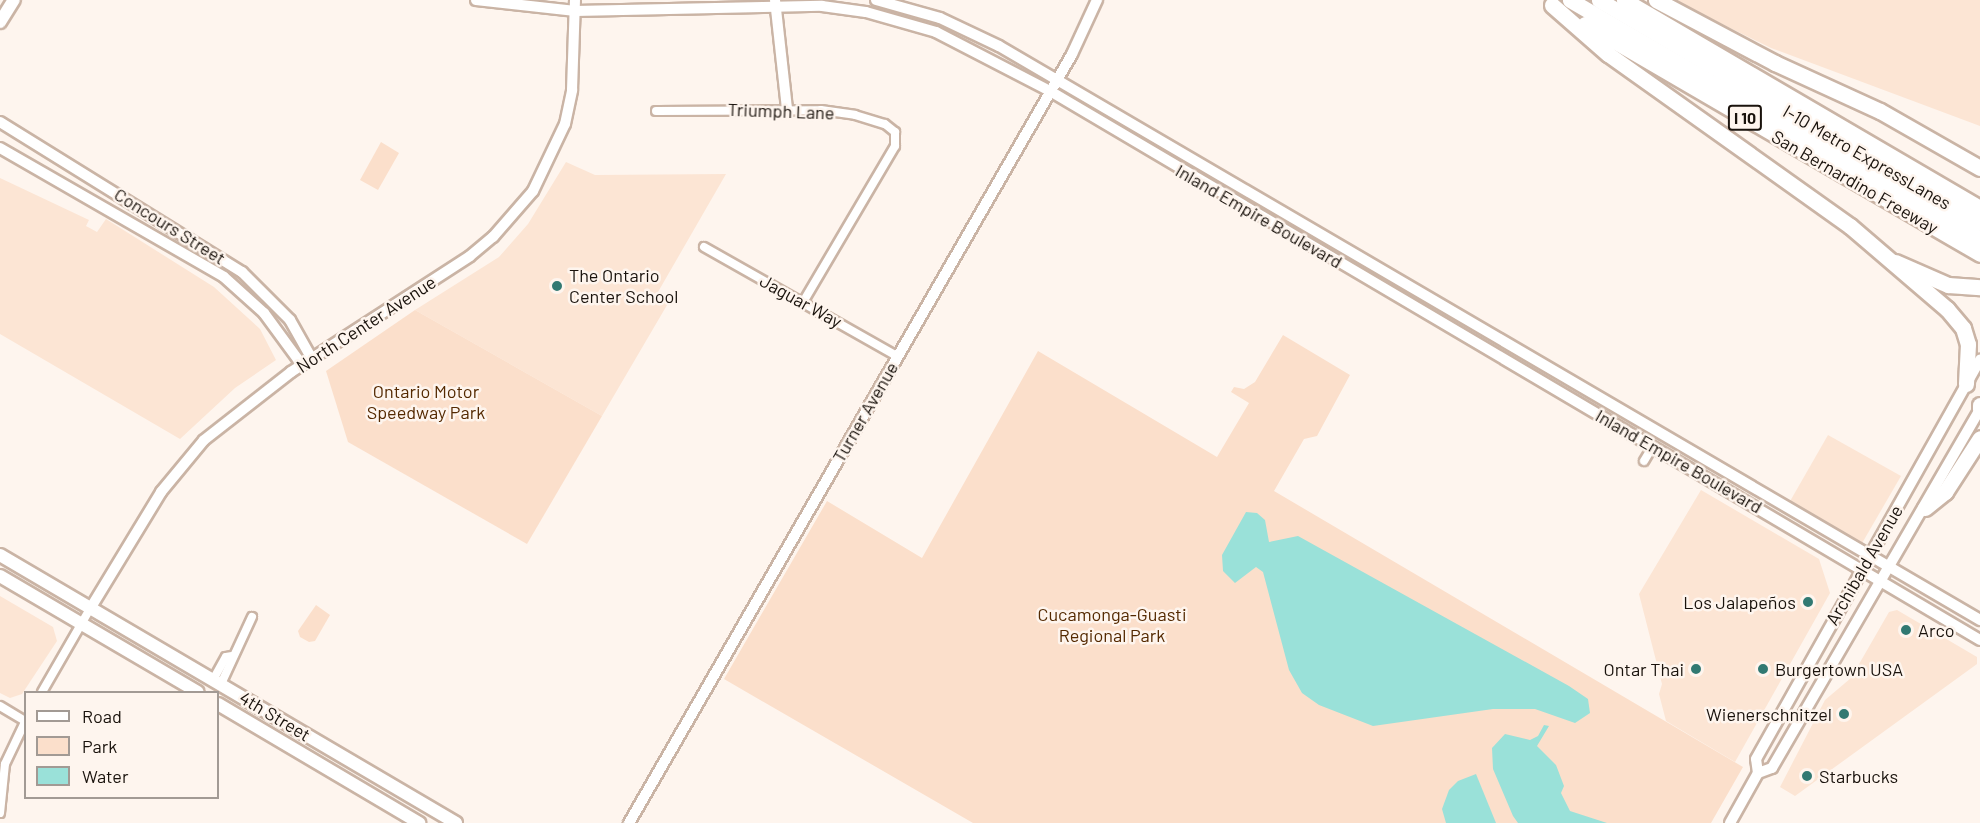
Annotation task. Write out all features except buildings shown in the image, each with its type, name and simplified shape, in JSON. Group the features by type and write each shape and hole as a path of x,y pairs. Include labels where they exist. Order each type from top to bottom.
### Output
{"highway":[{"name":"I-10 Metro ExpressLanes","path":"1570,0 1980,239"},
{"name":"I-10 Metro ExpressLanes","path":"1599,0 1980,223"},
{"name":"I 10","path":"1624,0 1980,208"},
{"path":"1656,0 1775,63 1913,129 1980,155"},
{"path":"1548,3 1608,54 1784,176 1895,262 1948,285 1980,287"},
{"name":"San Bernardino Freeway","path":"1548,3 1980,254"},
{"path":"1913,129 1980,168"},
{"path":"1938,230 1980,264"},
{"path":"1895,262 1905,277 1947,309 1963,328 1970,357 1966,384"},
{"path":"1925,508 1945,492 1980,438"}],"main road":[{"path":"0,22 14,0"},
{"name":"Inland Empire Boulevard","path":"476,0 575,5 775,3 867,12 936,32 1050,92 1980,640"},
{"name":"Inland Empire Boulevard","path":"876,0 957,26 1056,80 1980,620"},
{"name":"Turner Avenue","path":"629,823 1050,92 1089,23 1096,0"},
{"path":"775,3 787,108"},
{"name":"North Center Avenue","path":"90,609 161,492 195,449 234,414 302,365 470,256 493,237 533,191 565,124 573,90 575,5"},
{"name":"Concours Street","path":"0,122 242,272 290,320 312,359"},
{"name":"Concours Street","path":"0,148 224,277 264,313 302,365"},
{"name":"Archibald Avenue","path":"1730,823 1758,773 1756,759 1980,360"},
{"name":"Archibald Avenue","path":"1758,773 1772,768 1925,508 1980,408"},
{"name":"4th Street","path":"0,555 456,823"},
{"path":"0,576 195,691"},
{"name":"4th Street","path":"219,705 420,823"}],"street":[{"name":"Triumph Lane","path":"656,111 787,108 855,115 890,127 897,139 803,302"},
{"name":"Jaguar Way","path":"704,247 897,356"},
{"path":"1644,461 1653,446"},
{"path":"43,691 90,609"},
{"path":"217,682 234,661 232,656 252,617"},
{"path":"0,706 24,719"},
{"path":"0,813 5,764 24,722"}],"shaded area":[{"path":"1673,0 1980,0 1980,126 1771,48"},
{"name":"The Ontario Center School","path":"566,162 595,175 726,174 658,292 670,300 602,416 415,310 499,257 528,224"},
{"path":"0,178 89,220 86,226 97,232 106,219 214,287 260,329 276,360 235,388 180,439 0,334"},
{"path":"1828,435 1901,476 1861,545 1789,503"},
{"path":"1701,490 1819,559 1830,593 1735,762 1666,721 1659,694 1662,684 1639,594"},
{"path":"0,596 53,627 57,641 22,694 10,698 0,693"},
{"path":"1897,610 1977,657 1977,664 1795,796 1780,787 1825,700 1851,678 1889,612"}],"green space":[{"path":"381,142 399,153 378,190 360,180"},
{"name":"Ontario Motor Speedway Park","path":"415,310 602,416 527,544 348,442 326,371"},
{"name":"Cucamonga-Guasti Regional Park","path":"1283,335 1350,375 1317,436 1304,439 1274,491 1743,767 1711,823 973,823 724,679 827,501 922,558 1038,351 1217,457 1249,403 1231,392 1234,387 1244,389 1255,382"},
{"path":"316,605 330,615 315,641 309,642 300,637 298,631"}],"water":[{"path":"1246,512 1257,513 1265,520 1269,542 1298,536 1569,686 1588,699 1590,713 1575,723 1535,709 1493,709 1373,726 1319,705 1302,693 1289,670 1263,572 1256,567 1235,583 1223,571 1222,555"},
{"path":"1544,725 1549,726 1537,746 1556,765 1564,786 1561,793 1570,811 1607,823 1518,823 1513,816 1493,769 1492,748 1505,734 1530,740 1538,736"},
{"path":"1476,774 1496,823 1446,823 1442,809 1449,790 1458,781"}],"place":[{"name":"The Ontario Center School","path":"557,286"},
{"name":"Los Jalapeños","path":"1808,602"},
{"name":"Arco","path":"1906,630"},
{"name":"Ontar Thai","path":"1696,669"},
{"name":"Burgertown USA","path":"1763,669"},
{"name":"Wienerschnitzel","path":"1844,714"},
{"name":"Starbucks","path":"1807,776"}]}
